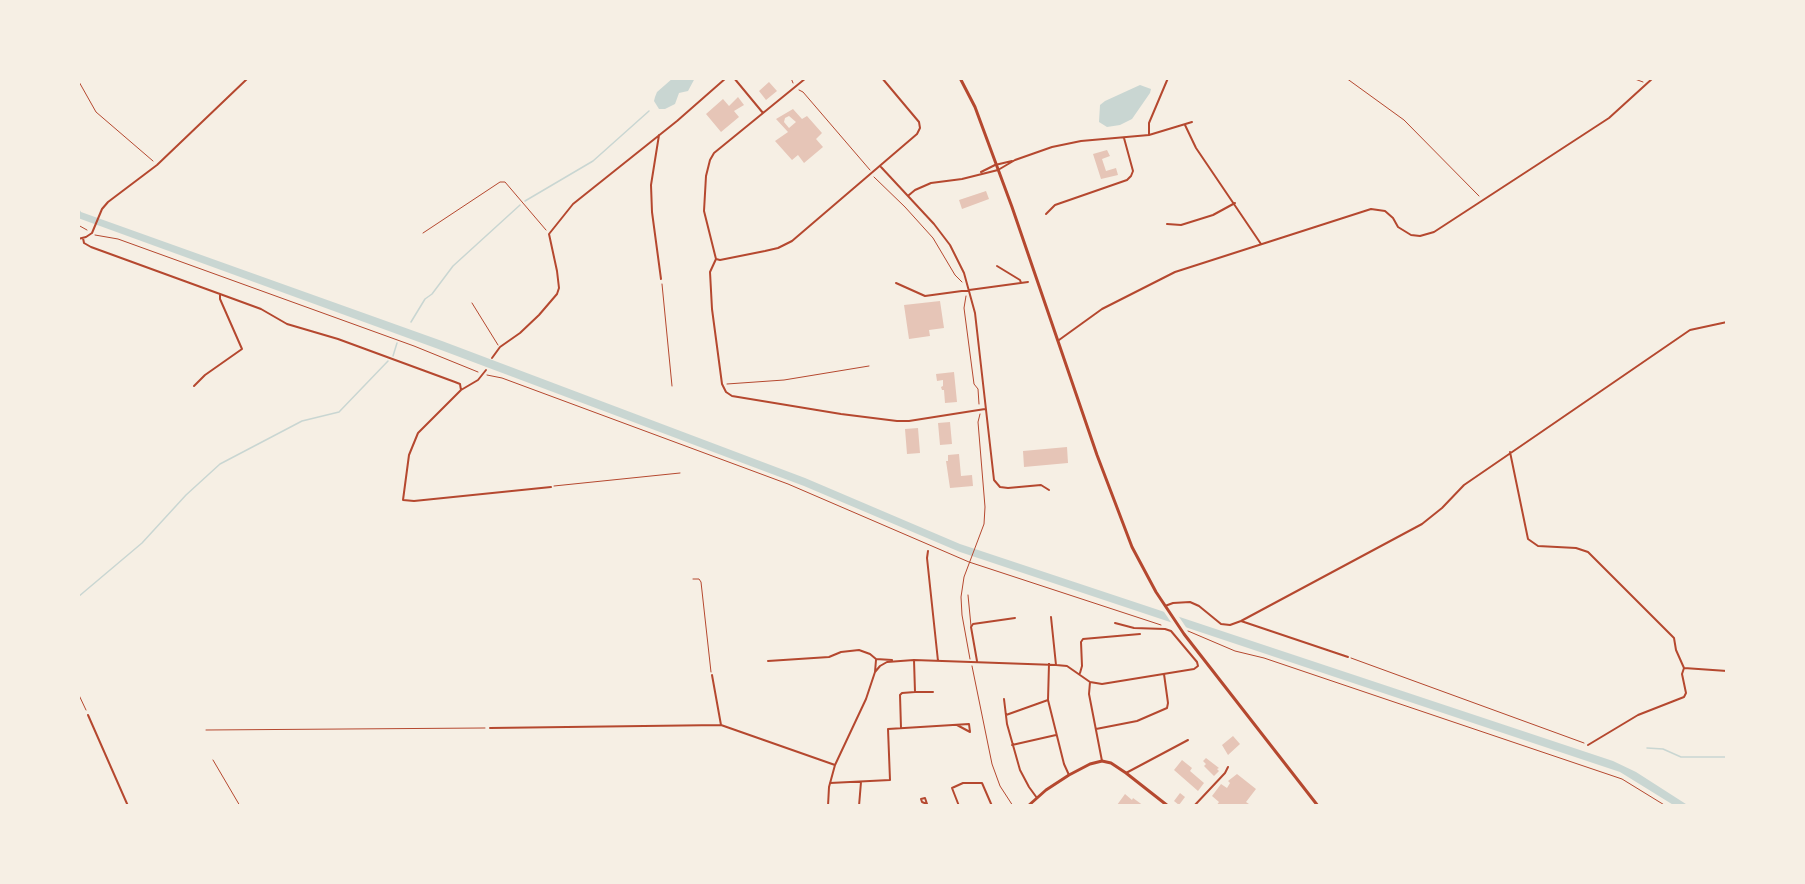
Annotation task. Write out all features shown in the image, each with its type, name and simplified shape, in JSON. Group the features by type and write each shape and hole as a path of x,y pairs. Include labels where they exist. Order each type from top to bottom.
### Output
{"main road":[{"path":"960,78 975,107 998,170 1119,518 1150,581 1166,607 1318,806"},
{"path":"1028,806 1069,775 1090,764 1102,761 1111,763 1126,773 1168,806"}],"street":[{"path":"78,239 91,232 100,212 112,198 157,165 248,78"},
{"path":"492,358 557,294 559,288 557,271 549,234 573,204 726,78"},
{"path":"734,78 763,114"},
{"path":"806,78 714,153 708,165 704,211 716,259 710,272 710,294 722,384 726,392 732,396 897,421 985,409"},
{"path":"716,259 765,251 785,245 914,137 920,126 916,118 882,78"},
{"path":"1149,135 1149,123 1168,78"},
{"path":"1057,340 1102,309 1167,276 1261,243 1371,209 1385,211 1403,231 1411,235 1420,236 1434,232 1609,118 1653,78"},
{"path":"979,174 995,165 1068,142 1149,135 1192,122"},
{"path":"1185,125 1196,147 1261,243"},
{"path":"659,135 651,184 652,212 662,279"},
{"path":"1046,214 1055,205 1127,180 1131,176 1132,165 1124,138"},
{"path":"909,195 931,183 962,179 998,170 1015,160"},
{"path":"881,166 934,224 950,245 964,273 975,313 993,473 997,484 1008,488 1041,485 1050,490"},
{"path":"1167,224 1180,225 1213,215 1235,203"},
{"path":"83,238 84,243 91,247 261,309 287,324 338,339 455,382 460,384 461,390"},
{"path":"997,266 1020,280 1020,283"},
{"path":"896,283 925,296 1028,282"},
{"path":"194,386 205,375 242,349 220,299 220,294"},
{"path":"1166,607 1173,603 1190,602 1199,606 1221,624 1230,625 1241,621 1422,524 1442,508 1464,485 1690,330 1727,322"},
{"path":"486,370 478,381 461,390 418,433 409,455 403,500 414,501 551,486"},
{"path":"1510,452 1528,539 1538,546 1576,548 1588,552 1674,638 1683,668 1686,693 1684,698 1638,715 1588,745"},
{"path":"928,551 938,661"},
{"path":"1051,617 1056,665"},
{"path":"977,662 971,627 976,622 1016,618"},
{"path":"1241,621 1348,657"},
{"path":"768,662 829,657 841,652 859,650 876,659 1067,666 1090,682 1102,684 1195,668 1197,662 1171,631 1125,627 1115,623"},
{"path":"1080,673 1083,666 1081,642 1083,639 1140,634"},
{"path":"828,806 830,783 835,765 866,699 875,672 876,659"},
{"path":"875,672 887,662 898,660"},
{"path":"914,660 915,692"},
{"path":"1049,664 1048,700 1069,775"},
{"path":"1683,668 1727,671"},
{"path":"1096,729 1137,721 1167,708 1164,674"},
{"path":"712,675 721,725"},
{"path":"1090,682 1089,694 1102,761"},
{"path":"901,728 900,695 902,693 933,692"},
{"path":"1004,699 1012,745 1020,770 1037,798"},
{"path":"1006,715 1048,700"},
{"path":"88,715 128,806"},
{"path":"830,783 890,780 888,729 957,724"},
{"path":"490,728 721,725 835,765"},
{"path":"1012,745 1056,735"},
{"path":"1126,773 1188,740"},
{"path":"1194,806 1228,767"},
{"path":"859,806 861,782"},
{"path":"959,806 952,788 963,783 982,783 992,806"}],"lane":[{"path":"472,303 500,348"},
{"path":"551,486 680,473"},
{"path":"968,595 971,627"}],"path":[{"path":"1346,78 1404,120 1483,200"},
{"path":"1632,78 1647,83"},
{"path":"78,80 96,112 157,165"},
{"path":"803,92 870,170"},
{"path":"878,180 933,238 955,275 963,283"},
{"path":"423,232 500,182 506,182 549,234"},
{"path":"78,225 91,232 129,243 455,362 483,375 502,378 788,484 969,562 1163,626"},
{"path":"662,279 672,386"},
{"path":"966,291 964,308 974,384 978,389 981,417 978,422 985,507 984,524 964,578 961,597 962,615 992,764 1000,786 1013,806"},
{"path":"722,384 784,380 868,366"},
{"path":"693,579 699,579 701,582 712,675"},
{"path":"1186,632 1235,651 1264,658 1622,779 1666,806"},
{"path":"1348,657 1588,745"},
{"path":"78,693 88,715"},
{"path":"206,730 490,728"},
{"path":"213,760 240,806"}],"shaded area":[{"path":"673,78 695,78 688,91 679,93 675,104 659,109 654,101 657,92"},
{"path":"1140,85 1151,89 1132,119 1120,125 1107,127 1099,122 1100,105"},
{"path":"78,207 81,212 442,341 805,478 960,544 1613,761 1636,772 1689,806 1675,806 1620,772 960,552 804,486 441,350 78,218"}],"pier":[{"path":"1162,609 1177,614 1190,633 1175,628"}],"building":[{"path":"769,82 777,91 766,100 759,91"},
{"path":"738,97 744,105 734,111 739,117 721,132 706,114 723,99 729,106"},
{"path":"793,109 802,119 807,116 822,133 816,139 823,147 804,163 798,155 792,160 775,141 788,132 776,119","holes":["789,116 796,122 789,128 784,122"]},
{"path":"1107,150 1110,156 1102,159 1106,171 1116,168 1118,175 1101,179 1093,154"},
{"path":"986,191 989,199 962,209 959,200"},
{"path":"940,301 944,328 929,330 930,336 909,339 904,305"},
{"path":"954,372 957,402 945,403 944,390 941,387 943,380 937,381 936,374"},
{"path":"950,422 952,444 940,445 938,423"},
{"path":"918,428 920,453 907,454 905,429"},
{"path":"1067,447 1068,463 1024,467 1023,451"},
{"path":"959,454 961,476 972,475 973,486 950,488 946,461 948,461 948,455"},
{"path":"1233,736 1240,744 1228,755 1222,745"},
{"path":"1206,758 1219,768 1214,776 1204,766 1206,764 1203,761"},
{"path":"1182,760 1192,768 1190,771 1204,783 1198,791 1174,770"},
{"path":"1237,774 1256,789 1246,802 1249,804 1247,806 1216,806 1219,802 1212,796 1221,784 1227,788 1230,783 1228,781"},
{"path":"1180,793 1185,797 1179,805 1174,801"},
{"path":"1125,794 1132,800 1133,798 1144,806 1117,805"}],"waterway":[{"path":"525,201 593,161 649,111"},
{"path":"411,322 425,299 432,294 453,266 520,205"},
{"path":"393,356 397,343"},
{"path":"78,597 142,543 186,495 220,464 302,421 339,412 388,361"},
{"path":"1647,748 1663,749 1681,757 1727,757"}]}
